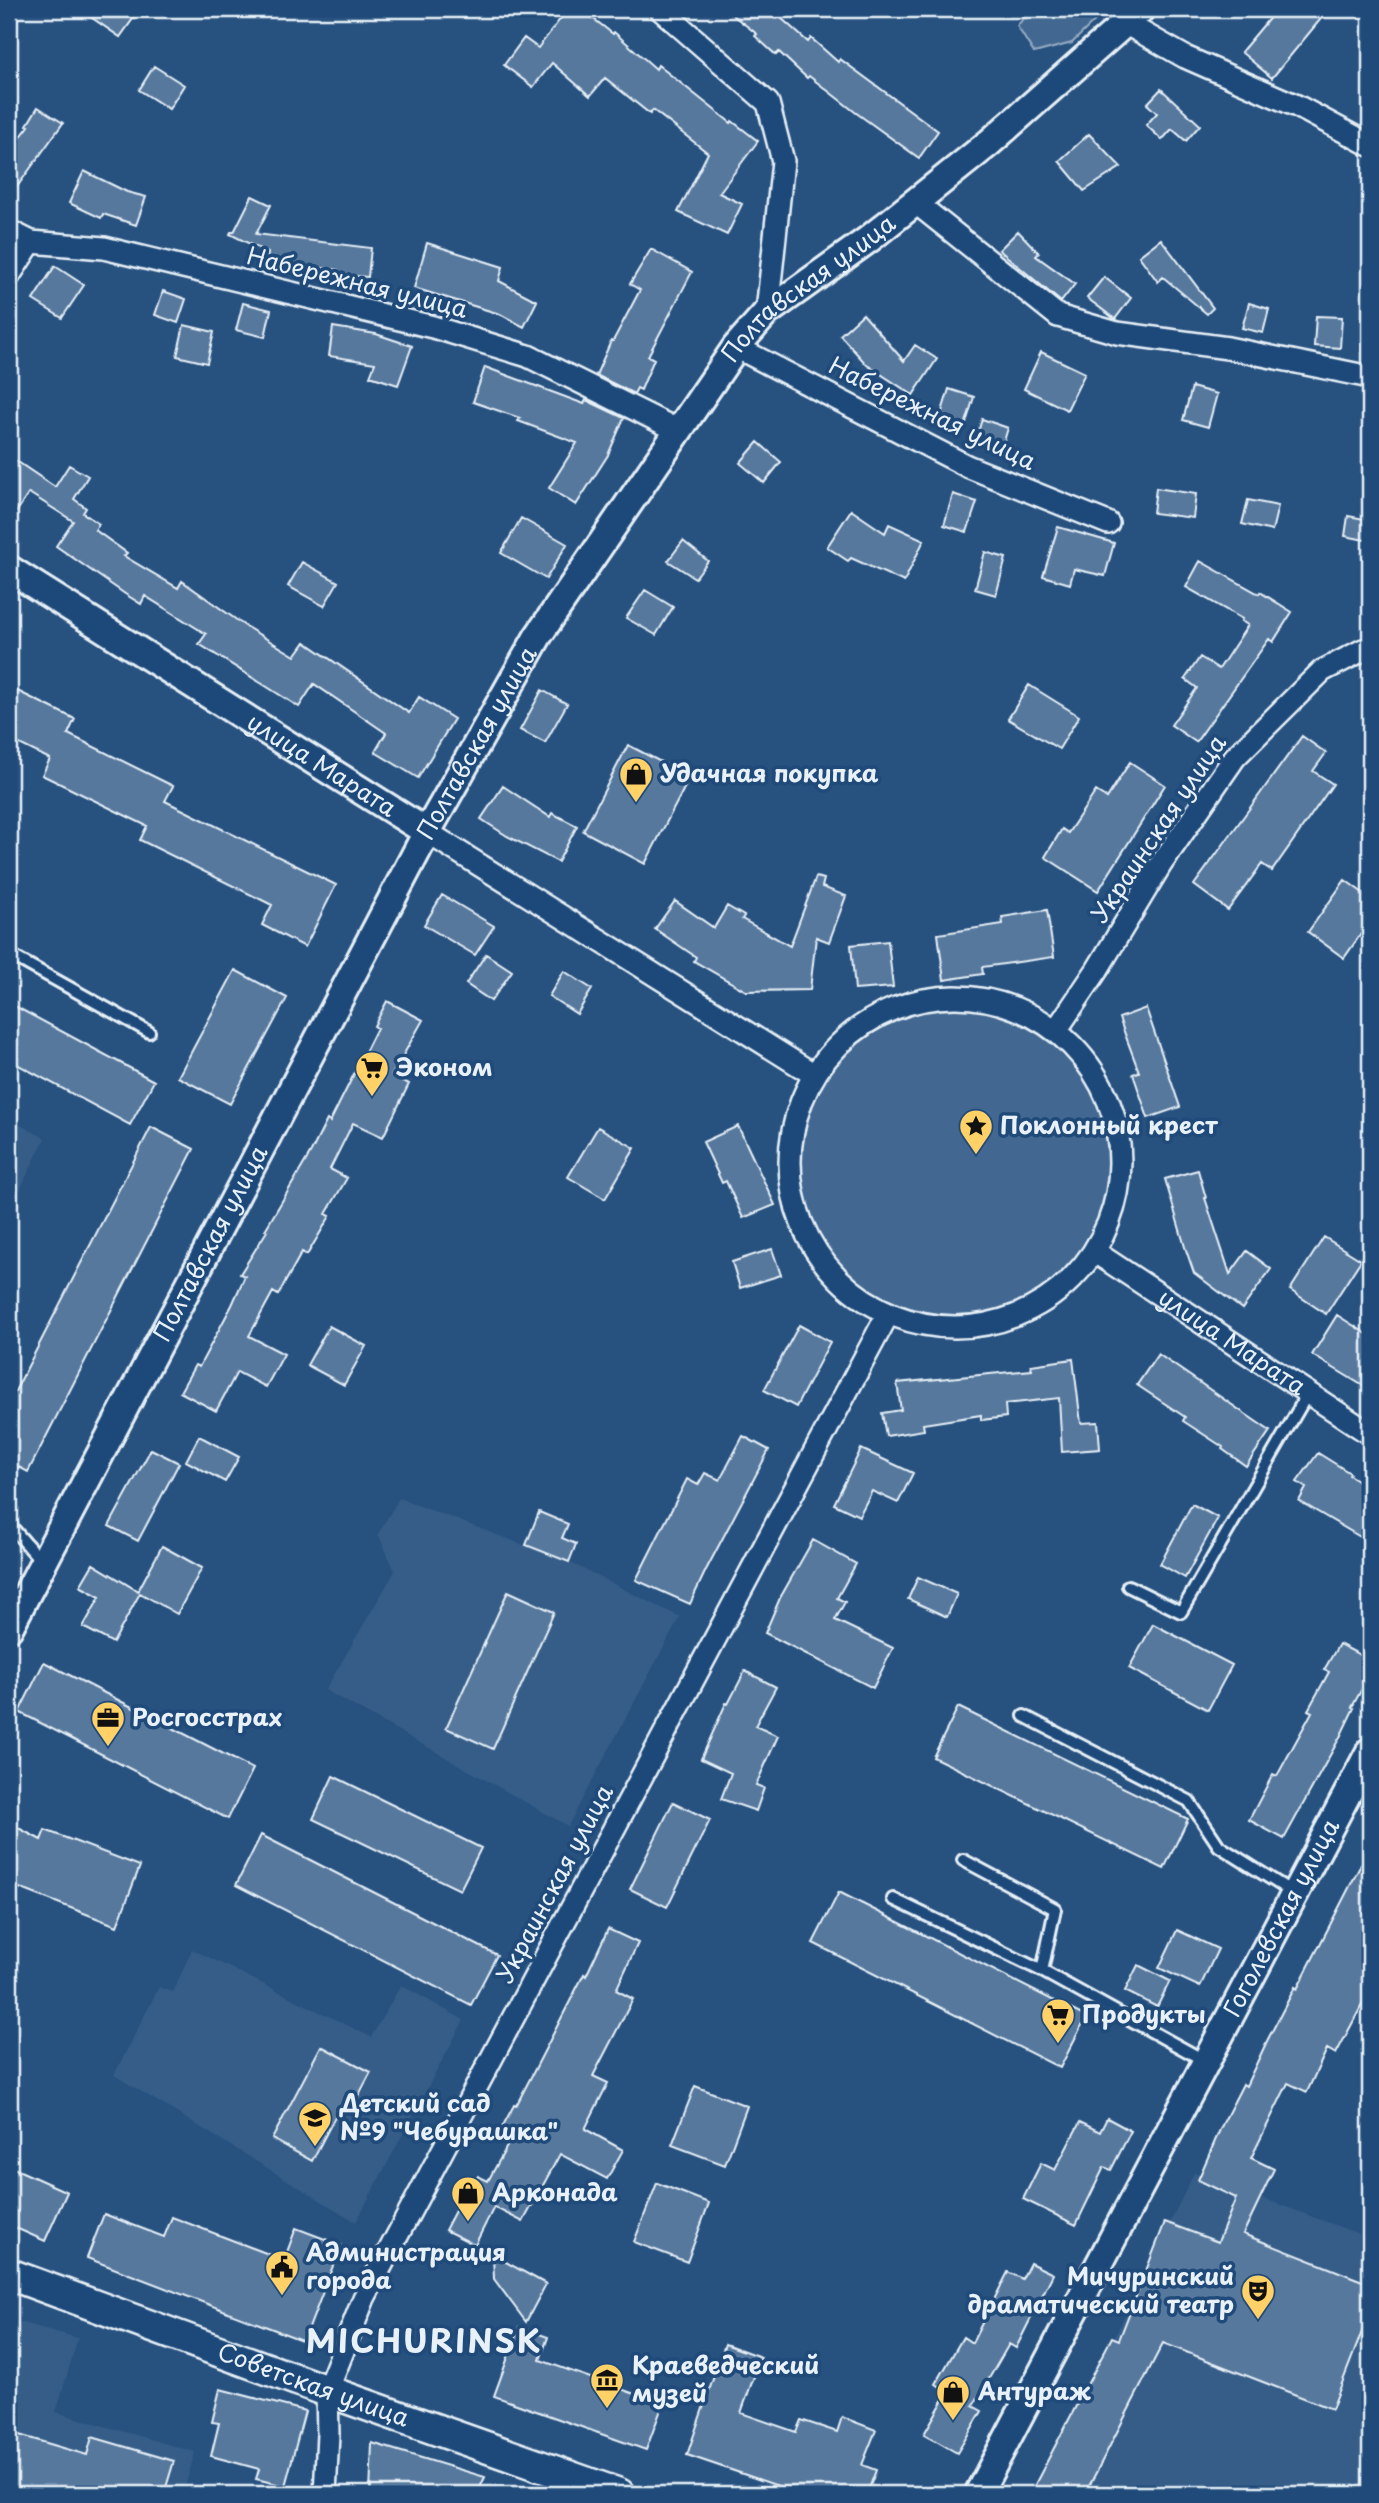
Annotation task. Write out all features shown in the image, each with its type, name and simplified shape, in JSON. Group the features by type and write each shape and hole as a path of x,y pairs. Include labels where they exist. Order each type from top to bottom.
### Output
{"main road":[{"name":"Советская улица","path":"9,2274 327,2391 619,2494"}],"street":[{"path":"660,9 768,103 783,162 767,312"},
{"path":"1133,16 1185,57 1297,106 1370,145"},
{"name":"Полтавская улица","path":"9,1628 427,832 538,636 736,347 767,312 869,239 989,143 1133,16"},
{"path":"915,202 1058,316 1117,333 1227,348 1370,377"},
{"name":"Набережная улица","path":"9,231 31,242 104,248 433,327 528,356 678,431"},
{"path":"9,276 31,242"},
{"name":"Набережная улица","path":"736,347 967,466 1108,523"},
{"name":"улица Марата","path":"9,569 813,1073"},
{"name":"Украинская улица","path":"1056,1029 1097,970 1161,864 1235,757 1322,671 1370,649"},
{"path":"953,995 1008,1003 1056,1029 1091,1065 1113,1109 1121,1157 1115,1206 1095,1252 1064,1287 1025,1313 980,1326 933,1327 888,1314 840,1283 806,1238 789,1183 792,1126 813,1073 850,1032 898,1005 939,997 953,995"},
{"name":"улица Марата","path":"1095,1252 1370,1434"},
{"name":"Украинская улица","path":"326,2494 327,2391 364,2298 888,1314"},
{"name":"Гоголевская улица","path":"978,2494 1370,1751"}],"lane":[{"path":"9,954 149,1032"},
{"path":"1128,1586 1181,1612 1308,1393"},
{"path":"9,1524 43,1563"},
{"path":"1024,1716 1189,1801 1219,1846 1295,1895"},
{"path":"963,1860 1055,1909 1042,1971"},
{"path":"893,1899 1042,1971 1207,2062"}],"shaded area":[{"path":"1031,9 1107,9 1072,43 1034,53 1017,26"},
{"path":"939,997 971,997 1003,1004 1033,1016 1060,1034 1083,1057 1108,1099 1117,1130 1120,1162 1117,1194 1101,1240 1083,1267 1060,1290 1033,1308 1003,1320 971,1327 939,1327 907,1320 877,1308 850,1290 827,1267 809,1240 797,1210 790,1178 790,1146 797,1114 809,1084 827,1057 850,1034 877,1016 907,1004"},
{"path":"9,1119 45,1138 9,1213"},
{"path":"399,1498 569,1562 680,1617 568,1826 325,1690 395,1571 378,1534"},
{"name":"Детский сад №9 \"Чебурашка\"","path":"192,1949 371,2037 401,1985 464,2020 356,2222 114,2075 159,1987 173,1992"},
{"path":"1194,2173 1370,2238 1370,2494 1038,2494"},
{"path":"12,2320 78,2338 56,2412 195,2452 183,2494 9,2494 9,2330"}],"building":[{"path":"79,9 140,9 120,37"},
{"path":"568,9 581,9 613,34 614,32 656,69 658,65 758,141 719,193 742,204 727,235 678,212 708,153 653,110 650,114 605,78 590,96 552,63 533,87 504,65 524,38 538,48"},
{"path":"725,9 771,9 808,42 811,38 838,62 840,59 938,131 919,158 809,76 807,78 779,52 776,55 755,36 757,34"},
{"path":"1277,9 1329,9 1272,78 1241,52"},
{"path":"154,66 184,85 169,109 139,90"},
{"path":"1161,89 1200,125 1186,141 1172,129 1162,140 1146,125 1157,113 1147,104"},
{"path":"38,107 63,123 9,198 9,152 29,126 27,125"},
{"path":"1089,134 1121,167 1084,191 1059,161"},
{"path":"84,171 127,192 146,197 136,225 103,214 101,218 69,203"},
{"path":"252,196 271,205 256,234 371,248 368,277 338,275 338,270 267,262 268,253 230,234 234,232"},
{"path":"1018,231 1039,253 1036,256 1075,284 1061,302 999,250"},
{"path":"1161,239 1213,308 1207,314 1163,277 1158,282 1139,256"},
{"path":"427,243 503,267 499,281 537,301 524,327 500,314 414,288"},
{"path":"651,249 692,272 648,356 654,359 641,390 637,388 634,394 596,375 611,341 640,290 630,284"},
{"path":"55,266 84,285 62,318 33,300"},
{"path":"1104,277 1131,298 1115,319 1087,298"},
{"path":"163,291 186,299 178,323 155,315"},
{"path":"243,303 271,310 265,337 236,330"},
{"path":"1249,303 1269,309 1263,333 1242,328"},
{"path":"863,314 904,361 915,345 937,359 913,395 867,365 840,335"},
{"path":"1316,316 1342,317 1340,348 1314,346"},
{"path":"184,325 214,332 207,363 177,356"},
{"path":"333,327 376,334 412,346 398,385 370,376 375,363 329,356"},
{"path":"1041,352 1085,373 1067,410 1024,389"},
{"path":"485,367 584,404 586,400 624,418 608,455 576,505 549,488 577,443 518,421 520,418 473,402"},
{"path":"1192,387 1217,394 1208,427 1183,420"},
{"path":"949,389 974,397 965,426 940,418"},
{"path":"982,419 1008,428 1001,451 975,442"},
{"path":"758,442 781,462 764,483 740,463"},
{"path":"9,456 55,487 69,465 88,476 74,499 86,508 83,513 99,524 95,530 127,553 124,556 178,588 182,581 245,626 295,656 305,642 409,713 419,697 454,719 418,778 375,752 386,733 314,684 299,707 199,644 206,634 145,596 141,604 56,546 73,521 29,493 9,523"},
{"path":"1156,488 1196,494 1193,518 1153,513"},
{"path":"953,494 977,502 967,532 944,525"},
{"path":"1248,500 1278,506 1272,531 1242,524"},
{"path":"851,510 885,533 889,524 924,540 904,582 851,558 848,561 827,547"},
{"path":"1348,516 1370,520 1370,541 1345,536"},
{"path":"521,518 567,544 546,579 501,553"},
{"path":"1058,527 1114,543 1105,576 1074,569 1070,584 1043,576"},
{"path":"683,541 708,561 695,578 668,561"},
{"path":"985,552 1006,558 996,595 975,589"},
{"path":"1200,561 1292,612 1273,642 1269,639 1196,742 1171,725 1197,688 1185,679 1200,657 1219,669 1248,625 1186,587"},
{"path":"302,562 338,582 324,606 288,586"},
{"path":"645,590 673,607 656,635 626,618"},
{"path":"1029,685 1079,716 1059,749 1008,719"},
{"path":"9,687 75,719 68,734 173,786 165,801 336,885 305,947 262,925 272,905 140,840 147,826 42,775 50,759 9,739"},
{"path":"542,690 567,704 545,743 520,730"},
{"path":"1302,736 1326,753 1313,771 1333,784 1272,871 1262,864 1228,910 1194,885"},
{"name":"Удачная покупка","path":"628,745 690,777 645,864 583,831"},
{"path":"1130,762 1165,785 1098,891 1045,857 1062,829 1068,833 1096,791 1107,798"},
{"path":"503,786 550,817 552,813 577,826 558,862 507,836 481,819"},
{"path":"816,877 824,879 822,887 846,896 829,942 816,937 810,990 746,991 694,961 696,957 655,929 675,901 714,928 727,906 744,916 742,919 790,946"},
{"path":"1345,880 1370,898 1370,921 1344,958 1308,932"},
{"path":"442,895 494,926 475,955 424,925"},
{"path":"1047,910 1054,957 982,967 983,974 944,980 938,934 1003,924 1002,917"},
{"path":"888,941 893,987 855,990 851,945"},
{"path":"486,954 512,971 491,1001 466,984"},
{"path":"235,970 287,998 230,1104 178,1077"},
{"path":"564,971 592,989 577,1014 549,996"},
{"path":"387,1001 423,1020 392,1075 409,1084 383,1137 353,1123 330,1169 347,1178 326,1214 330,1216 307,1255 302,1252 278,1295 273,1292 249,1336 284,1354 266,1387 237,1372 216,1411 180,1392 195,1365 199,1367 232,1305 245,1276 240,1274 267,1231 265,1230 327,1120 330,1122 377,1028 374,1026"},
{"path":"9,1003 154,1081 130,1125 9,1060"},
{"path":"1146,1008 1180,1107 1148,1118 1133,1074 1139,1072 1119,1018"},
{"path":"738,1126 775,1205 743,1218 726,1181 722,1183 703,1142"},
{"path":"151,1127 194,1149 28,1472 9,1462 9,1403"},
{"path":"598,1127 635,1148 605,1199 568,1177"},
{"path":"1198,1170 1230,1274 1247,1251 1271,1269 1242,1309 1194,1273 1185,1247 1165,1179"},
{"path":"1324,1237 1361,1260 1326,1314 1290,1290"},
{"path":"772,1249 781,1275 740,1288 732,1262"},
{"path":"1337,1315 1370,1336 1370,1390 1312,1355"},
{"path":"799,1325 830,1342 796,1407 764,1390"},
{"path":"329,1326 366,1346 344,1385 307,1365"},
{"path":"1158,1354 1270,1431 1246,1466 1183,1421 1185,1417 1137,1385"},
{"path":"1073,1359 1081,1423 1098,1422 1100,1449 1062,1452 1059,1398 1005,1404 1006,1417 981,1420 981,1415 923,1424 924,1430 886,1436 882,1413 901,1410 897,1383 1032,1370 1031,1365"},
{"path":"199,1436 239,1457 225,1482 186,1461"},
{"path":"743,1436 769,1450 690,1604 636,1580 687,1479 698,1485 705,1473 720,1480"},
{"path":"151,1449 179,1463 138,1541 109,1526"},
{"path":"861,1449 913,1473 898,1503 872,1491 859,1516 834,1504"},
{"path":"1318,1453 1370,1488 1370,1524 1362,1538 1299,1501 1306,1488 1297,1482"},
{"path":"1192,1504 1218,1518 1185,1578 1160,1564"},
{"path":"539,1512 568,1524 562,1538 576,1544 569,1562 526,1545"},
{"path":"813,1540 856,1564 837,1598 845,1602 835,1620 893,1648 873,1688 765,1633 780,1598"},
{"path":"162,1546 202,1568 177,1614 140,1593 113,1643 83,1627 100,1597 80,1586 93,1564 138,1591"},
{"path":"918,1577 957,1594 947,1617 908,1599"},
{"path":"508,1591 554,1612 493,1749 446,1728"},
{"path":"1153,1624 1232,1665 1208,1710 1129,1668"},
{"path":"1339,1644 1370,1660 1370,1674 1340,1737 1284,1839 1249,1820 1273,1774 1277,1776 1312,1712 1308,1710 1329,1672 1324,1670"},
{"path":"44,1662 253,1769 228,1819 19,1712"},
{"path":"745,1671 776,1687 755,1726 778,1736 756,1785 764,1788 756,1811 721,1799 731,1773 701,1759 726,1703 728,1704"},
{"path":"958,1707 1188,1819 1164,1869 933,1757"},
{"path":"333,1776 481,1848 460,1890 313,1819"},
{"path":"673,1802 710,1820 667,1907 630,1889"},
{"path":"9,1823 41,1840 45,1830 140,1866 117,1926 9,1884"},
{"path":"261,1835 497,1955 471,2005 236,1885"},
{"path":"1370,1847 1370,1990 1336,2054 1327,2049 1307,2092 1288,2083 1251,2158 1274,2169 1243,2234 1370,2284 1370,2311 1332,2409 1163,2343 1085,2494 1030,2494 1112,2337 1119,2340 1165,2222 1218,2242 1236,2198 1198,2180 1243,2084 1246,2086"},
{"path":"839,1892 1086,2017 1060,2068 813,1943"},
{"path":"608,1929 638,1943 616,1990 633,1999 593,2076 608,2083 585,2129 623,2150 607,2179 560,2154 523,2222 494,2207 475,2245 445,2230 460,2201 464,2203 478,2176 488,2181 511,2139 499,2133 514,2105 516,2106 584,1974 586,1976"},
{"path":"1177,1930 1218,1949 1200,1987 1159,1968"},
{"path":"1138,1965 1170,1981 1157,2007 1125,1991"},
{"path":"321,2046 371,2072 350,2112 340,2107 312,2161 272,2139"},
{"path":"695,2086 747,2106 725,2165 672,2145"},
{"path":"1107,2118 1131,2131 1111,2170 1104,2167 1076,2225 1023,2199 1041,2163 1055,2170 1080,2122 1100,2132"},
{"path":"9,2166 67,2192 45,2241 9,2225"},
{"path":"657,2183 709,2203 687,2262 634,2242"},
{"path":"104,2214 164,2237 172,2217 284,2260 296,2228 341,2245 304,2341 87,2258"},
{"path":"493,2255 546,2284 526,2322 494,2279"},
{"path":"1030,2263 1053,2274 1016,2348 1009,2344 973,2406 982,2411 957,2453 924,2434 948,2392 936,2384 963,2337 972,2343 1008,2272 1022,2279"},
{"path":"519,2327 548,2337 540,2360 663,2404 646,2450 494,2396"},
{"path":"725,2344 761,2357 741,2413 796,2432 801,2420 837,2432 842,2417 876,2430 862,2465 876,2470 867,2494 802,2494 687,2455"},
{"path":"220,2389 305,2411 285,2486 256,2479 259,2469 211,2456 219,2423 212,2422"},
{"path":"9,2432 87,2455 92,2437 174,2461 164,2494 26,2494 9,2489"},
{"path":"372,2443 485,2477 477,2494 370,2494"}],"place":[{"name":"Удачная покупка","path":"636,804"},
{"name":"Эконом","path":"372,1098"},
{"name":"Поклонный крест","path":"976,1156"},
{"name":"Росгосстрах","path":"108,1748"},
{"name":"Продукты","path":"1058,2045"},
{"name":"Детский сад №9 \"Чебурашка\"","path":"315,2148"},
{"name":"Арконада","path":"468,2223"},
{"name":"Администрация города","path":"282,2297"},
{"name":"Мичуринский драматический театр","path":"1258,2321"},
{"name":"Краеведческий музей","path":"607,2410"},
{"name":"Антураж","path":"953,2422"}],"district":[{"name":"MICHURINSK","path":"424,2342"}]}
